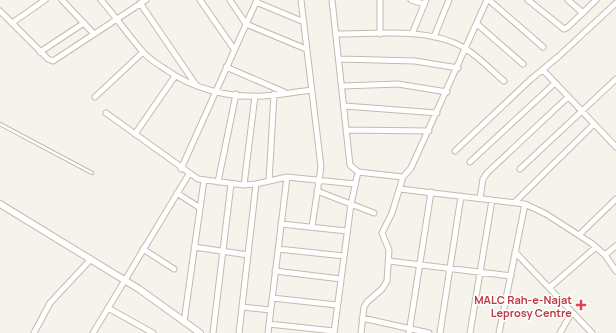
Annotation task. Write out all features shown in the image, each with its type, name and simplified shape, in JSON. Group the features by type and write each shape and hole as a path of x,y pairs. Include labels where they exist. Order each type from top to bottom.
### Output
{"street":[{"path":"12,23 45,0"},
{"path":"62,0 94,34"},
{"path":"101,0 118,18 144,52 175,76 196,86 216,91 256,96 311,90"},
{"path":"0,11 40,52 48,59 53,61 146,0"},
{"path":"200,0 234,49"},
{"path":"230,0 246,24 306,49"},
{"path":"301,0 321,167 312,227"},
{"path":"336,0 332,0 343,86 350,165 358,172 403,177"},
{"path":"380,0 380,34"},
{"path":"412,0 425,2 412,34"},
{"path":"434,37 449,0"},
{"path":"361,333 362,318 367,302 382,289 387,281 389,261 388,247 382,233 392,213 403,177 411,168 429,131 488,0 543,47"},
{"path":"528,0 564,29 568,27 596,0"},
{"path":"568,0 583,13"},
{"path":"181,169 256,1 304,22"},
{"path":"455,151 615,1"},
{"path":"140,3 196,86"},
{"path":"40,52 84,23"},
{"path":"477,24 523,64"},
{"path":"336,34 412,34 450,41 466,49 504,81"},
{"path":"95,97 144,52"},
{"path":"340,59 415,61 458,68"},
{"path":"226,67 285,92"},
{"path":"543,70 616,147"},
{"path":"134,134 175,76"},
{"path":"520,169 616,79"},
{"path":"470,162 555,83"},
{"path":"343,86 398,84 447,92"},
{"path":"218,182 236,94"},
{"path":"270,181 274,94"},
{"path":"244,185 256,96"},
{"path":"480,198 483,179 487,173 568,97"},
{"path":"344,106 437,113"},
{"path":"106,113 188,174 204,180 244,185 256,184 287,177 356,184"},
{"path":"515,202 594,124"},
{"path":"347,130 429,131"},
{"path":"269,324 334,332 351,204 358,172"},
{"path":"93,333 188,174"},
{"path":"268,333 287,177"},
{"path":"184,322 204,180"},
{"path":"213,333 231,184"},
{"path":"239,333 256,184"},
{"path":"400,188 525,204 546,214 596,247 605,255 616,272"},
{"path":"317,191 374,213"},
{"path":"410,331 431,192"},
{"path":"177,193 200,208"},
{"path":"440,333 461,196"},
{"path":"580,236 616,199"},
{"path":"470,333 492,200"},
{"path":"0,204 124,280 200,333"},
{"path":"499,333 525,204"},
{"path":"281,224 347,231"},
{"path":"194,246 248,255"},
{"path":"605,255 616,246"},
{"path":"550,288 596,247"},
{"path":"143,249 174,269"},
{"path":"278,249 344,256"},
{"path":"515,252 550,288 589,332"},
{"path":"34,333 50,303 91,259"},
{"path":"389,261 510,276"},
{"path":"275,271 341,279"},
{"path":"272,298 338,305"},
{"path":"242,307 270,310"},
{"path":"108,308 153,333"},
{"path":"560,333 572,312"},
{"path":"362,318 410,331 429,333"}],"lane":[{"path":"0,124 92,173"}],"place":[{"name":"MALC Rah-e-Najat Leprosy Centre","path":"581,305"}]}
